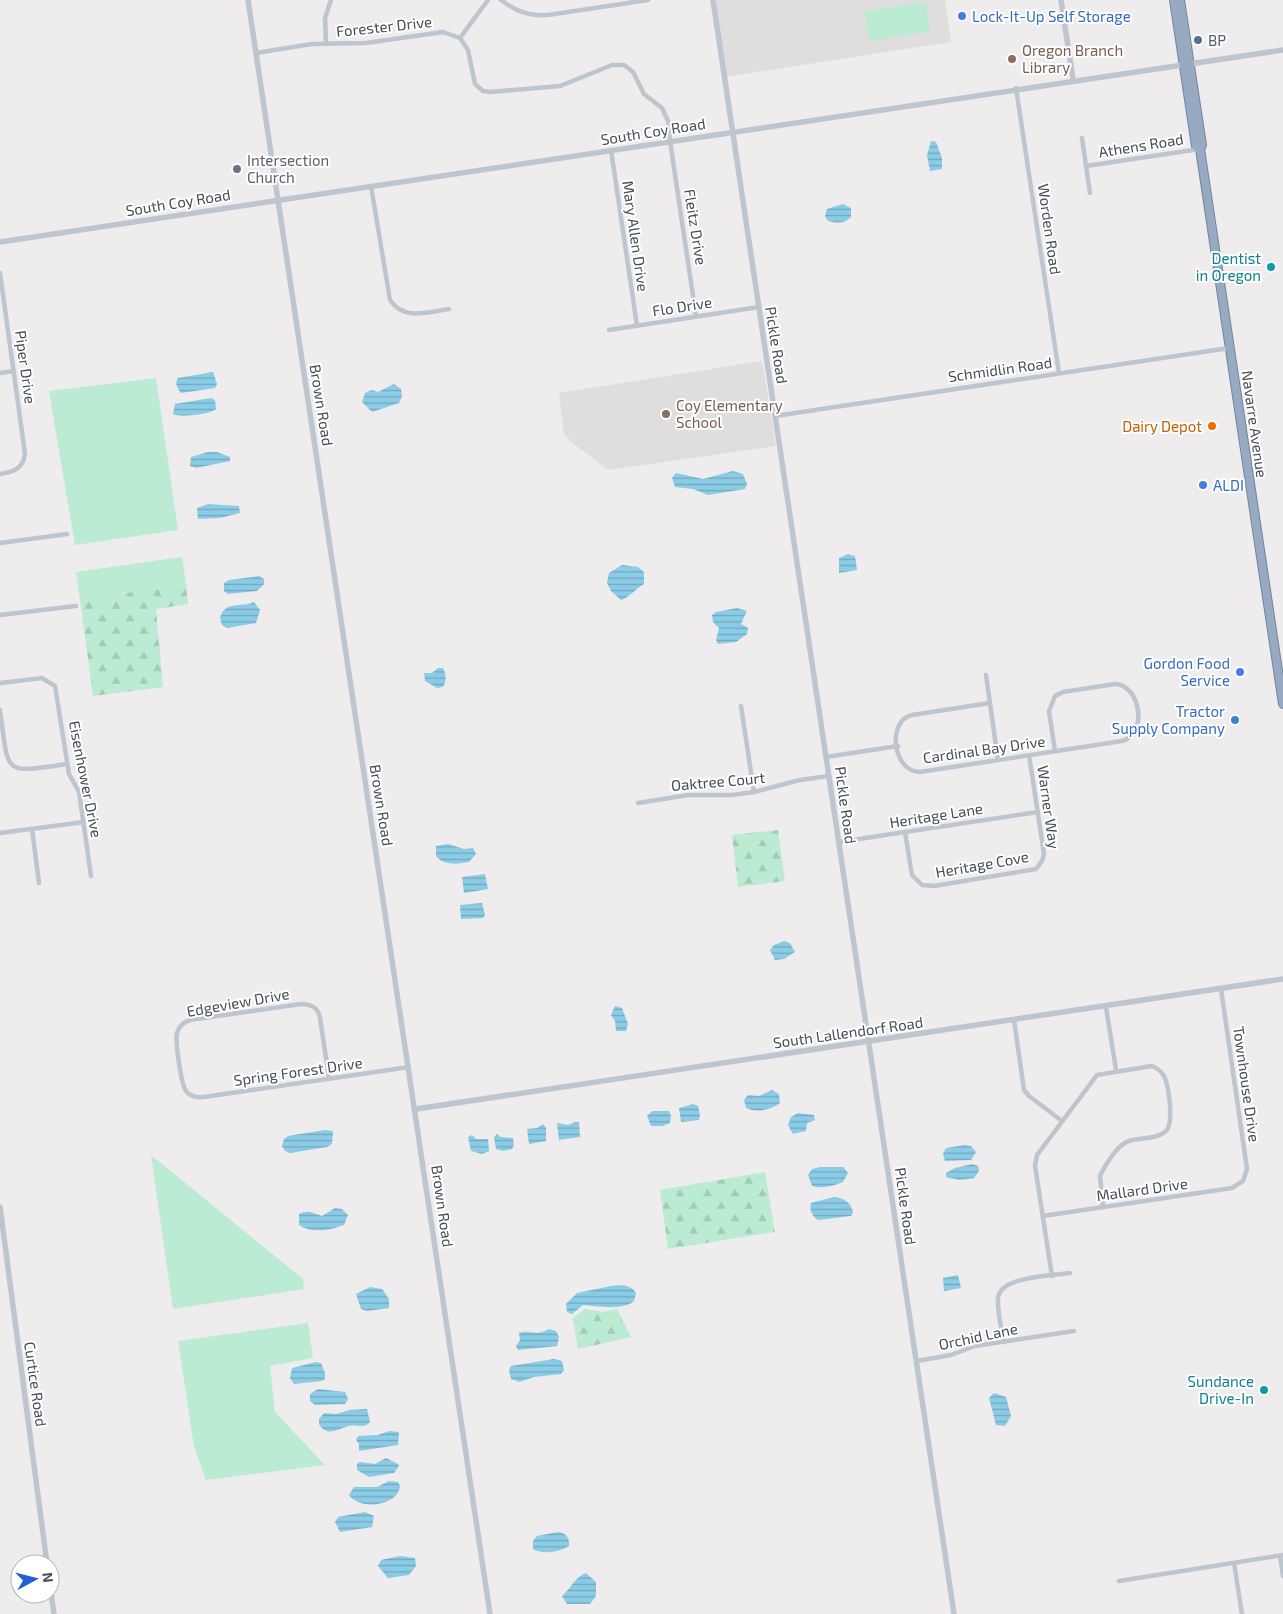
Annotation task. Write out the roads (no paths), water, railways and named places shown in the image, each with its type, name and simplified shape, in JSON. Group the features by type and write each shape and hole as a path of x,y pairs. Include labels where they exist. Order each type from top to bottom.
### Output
{"highway":[{"name":"Navarre Avenue","path":"1174,0 1202,139 1200,149 1283,704"},
{"name":"Navarre Avenue","path":"1180,0 1193,124 1196,146 1200,149"},
{"path":"1193,124 1198,138 1202,139"}],"street":[{"name":"Brown Road","path":"248,0 416,1109 490,1614"},
{"path":"326,44 325,18 331,0"},
{"path":"460,38 488,0"},
{"path":"501,0 520,12 532,16 648,0"},
{"name":"Pickle Road","path":"713,0 954,1614"},
{"path":"1061,0 1073,79"},
{"name":"Forester Drive","path":"256,53 326,44 366,43 443,32 460,38"},
{"name":"Fleitz Drive","path":"460,38 468,50 474,80 478,87 490,92 560,86 612,65 624,65 633,72 644,94 662,108 668,121 696,316"},
{"name":"South Coy Road","path":"0,242 1073,79 1283,50"},
{"name":"Worden Road","path":"1016,88 1059,373"},
{"path":"1082,138 1090,193"},
{"name":"Athens Road","path":"1086,166 1200,149"},
{"name":"Mary Allen Drive","path":"611,150 637,326"},
{"path":"371,186 390,300 397,309 409,314 449,309"},
{"name":"Piper Drive","path":"0,273 3,307 25,451 22,464 14,472 0,474"},
{"name":"Flo Drive","path":"609,330 759,307"},
{"name":"Schmidlin Road","path":"775,416 1229,348"},
{"path":"0,373 14,371"},
{"path":"0,543 67,534"},
{"path":"0,616 76,606"},
{"path":"986,675 998,760"},
{"name":"Eisenhower Drive","path":"0,682 45,678 53,684 57,694 67,764 71,778 79,792 91,876"},
{"name":"Cardinal Bay Drive","path":"898,746 901,762 913,771 998,760 1055,751 1129,739 1138,727 1132,692 1119,684 1058,694 1051,701 1049,709 1055,751"},
{"path":"826,756 898,746 896,730 899,723 906,716 990,703"},
{"path":"741,706 754,792"},
{"path":"0,710 7,758 14,767 26,770 67,764"},
{"name":"Warner Way","path":"1029,755 1044,854 1041,862"},
{"name":"Oaktree Court","path":"638,803 688,795 732,795 754,792 800,780 829,776"},
{"name":"Heritage Lane","path":"839,842 1038,812"},
{"path":"0,833 84,822"},
{"path":"32,829 39,883"},
{"name":"Heritage Cove","path":"905,832 912,875 917,882 926,886 1028,872 1037,868 1041,862"},
{"name":"South Lallendorf Road","path":"416,1109 1283,979"},
{"name":"Townhouse Drive","path":"1221,989 1247,1168 1244,1181"},
{"name":"Edgeview Drive","path":"190,1094 183,1084 176,1039 181,1025 190,1020 300,1004 310,1004 317,1010 320,1018 329,1078"},
{"path":"1106,1006 1116,1070"},
{"path":"1014,1020 1026,1092 1062,1121"},
{"name":"Spring Forest Drive","path":"190,1094 204,1097 409,1066"},
{"path":"1052,1276 1036,1158 1095,1077 1101,1073 1146,1066 1159,1070 1166,1081 1171,1120 1168,1129 1161,1135 1130,1140 1120,1147 1100,1176 1103,1207"},
{"name":"Mallard Drive","path":"1043,1216 1232,1188 1244,1181"},
{"name":"Curtice Road","path":"0,1207 46,1554"},
{"path":"1004,1342 998,1300 1003,1287 1010,1282 1070,1273"},
{"name":"Orchid Lane","path":"917,1360 951,1355 975,1346 1074,1331"},
{"path":"1119,1581 1282,1556 1283,1576"},
{"path":"1234,1563 1242,1614"}],"water":[{"path":"931,141 936,142 942,158 942,169 930,171 927,155"},
{"path":"843,204 851,208 851,217 840,223 827,220 825,216 827,209"},
{"path":"213,372 217,384 215,388 181,393 176,384 178,378"},
{"path":"394,384 401,389 402,396 399,403 372,412 362,402 365,393 372,390 378,392"},
{"path":"211,398 215,400 216,409 213,411 202,414 173,414 175,404"},
{"path":"208,452 217,452 230,457 230,461 196,468 190,466 191,457"},
{"path":"733,471 743,474 747,484 745,489 708,495 693,489 675,487 672,478 676,473 703,479"},
{"path":"208,504 239,506 240,513 220,518 198,519 197,508"},
{"path":"848,554 855,556 857,570 839,573 839,558"},
{"path":"622,565 638,567 644,572 644,584 621,600 611,591 607,583 609,573"},
{"path":"259,576 264,579 264,584 257,591 228,594 224,591 224,583 229,580"},
{"path":"254,602 260,610 256,623 227,628 222,625 220,618 222,612 226,609"},
{"path":"737,608 747,611 741,624 748,628 747,634 736,642 718,644 716,640 719,628 713,622 712,615 716,612"},
{"path":"438,668 443,668 446,680 443,687 437,688 425,681 424,673 432,673"},
{"path":"448,844 464,849 473,848 476,854 469,862 447,863 436,856 436,846"},
{"path":"485,874 488,889 464,893 462,877"},
{"path":"482,903 485,915 483,918 461,919 460,905"},
{"path":"784,941 790,943 795,952 784,959 775,960 770,950 774,945"},
{"path":"615,1006 622,1008 628,1024 626,1031 616,1031 615,1021 611,1015"},
{"path":"772,1090 779,1094 780,1103 764,1110 746,1108 744,1100 748,1095 759,1096"},
{"path":"693,1104 698,1106 699,1120 681,1122 679,1108"},
{"path":"652,1111 669,1111 671,1116 670,1123 663,1126 651,1126 647,1116"},
{"path":"798,1113 814,1115 815,1120 807,1123 806,1131 793,1134 788,1125 791,1117"},
{"path":"579,1122 580,1137 559,1140 557,1123 568,1125"},
{"path":"543,1124 546,1128 546,1141 529,1144 527,1129 537,1128"},
{"path":"325,1130 333,1131 332,1144 327,1147 290,1153 285,1151 282,1146 284,1139 288,1136"},
{"path":"497,1134 501,1137 513,1138 514,1145 512,1149 503,1151 496,1149 494,1137"},
{"path":"472,1135 476,1139 488,1139 489,1151 482,1154 471,1151 468,1137"},
{"path":"971,1146 976,1152 971,1160 945,1161 943,1154 946,1148"},
{"path":"972,1164 978,1166 979,1171 974,1178 959,1180 946,1177 946,1173 955,1168"},
{"path":"843,1167 848,1173 843,1182 824,1187 812,1186 808,1175 812,1169"},
{"path":"834,1197 844,1200 849,1204 853,1213 851,1216 818,1220 813,1215 811,1203"},
{"path":"335,1208 342,1209 348,1215 344,1225 327,1230 310,1230 299,1225 299,1214 308,1212 322,1216"},
{"path":"958,1275 961,1288 944,1291 943,1278"},
{"path":"621,1285 631,1288 636,1293 634,1301 616,1307 583,1305 572,1314 567,1312 566,1304 577,1293"},
{"path":"370,1287 382,1289 389,1299 389,1308 367,1311 361,1309 356,1294"},
{"path":"549,1329 556,1331 559,1337 557,1346 518,1350 516,1346 520,1340 519,1333 537,1333"},
{"path":"554,1359 562,1361 564,1370 561,1374 534,1377 519,1382 511,1379 509,1370 511,1366"},
{"path":"316,1362 321,1363 325,1379 294,1384 290,1378 292,1368"},
{"path":"318,1389 345,1392 348,1399 345,1404 315,1405 310,1401 310,1394"},
{"path":"994,1393 1006,1397 1011,1416 1005,1426 996,1425 989,1398"},
{"path":"367,1409 370,1422 365,1426 351,1425 336,1431 328,1431 319,1424 319,1419 324,1413 336,1414 350,1410"},
{"path":"389,1431 399,1432 398,1445 359,1451 359,1444 356,1440 358,1436 378,1435"},
{"path":"386,1458 398,1464 399,1466 394,1473 369,1477 357,1470 357,1464 360,1462 375,1464"},
{"path":"389,1481 398,1482 400,1486 398,1493 386,1502 378,1504 361,1503 349,1495 354,1487 377,1487"},
{"path":"365,1512 374,1516 372,1527 340,1532 335,1522 338,1517"},
{"path":"558,1532 567,1536 569,1546 551,1552 541,1552 533,1549 533,1541 537,1536"},
{"path":"400,1556 415,1558 416,1566 409,1575 388,1578 378,1566 381,1560"},
{"path":"586,1573 596,1582 596,1596 590,1604 567,1604 562,1596 576,1580"}],"place":[{"name":"Lock-It-Up Self Storage","path":"962,16"},
{"name":"BP","path":"1198,40"},
{"name":"Oregon Branch Library","path":"1012,59"},
{"name":"Intersection Church","path":"237,169"},
{"name":"Dentist in Oregon","path":"1271,267"},
{"name":"Coy Elementary School","path":"666,414"},
{"name":"Dairy Depot","path":"1212,426"},
{"name":"ALDI","path":"1203,485"},
{"name":"Gordon Food Service","path":"1240,672"},
{"name":"Tractor Supply Company","path":"1235,720"},
{"name":"Sundance Drive-In","path":"1264,1390"}]}
